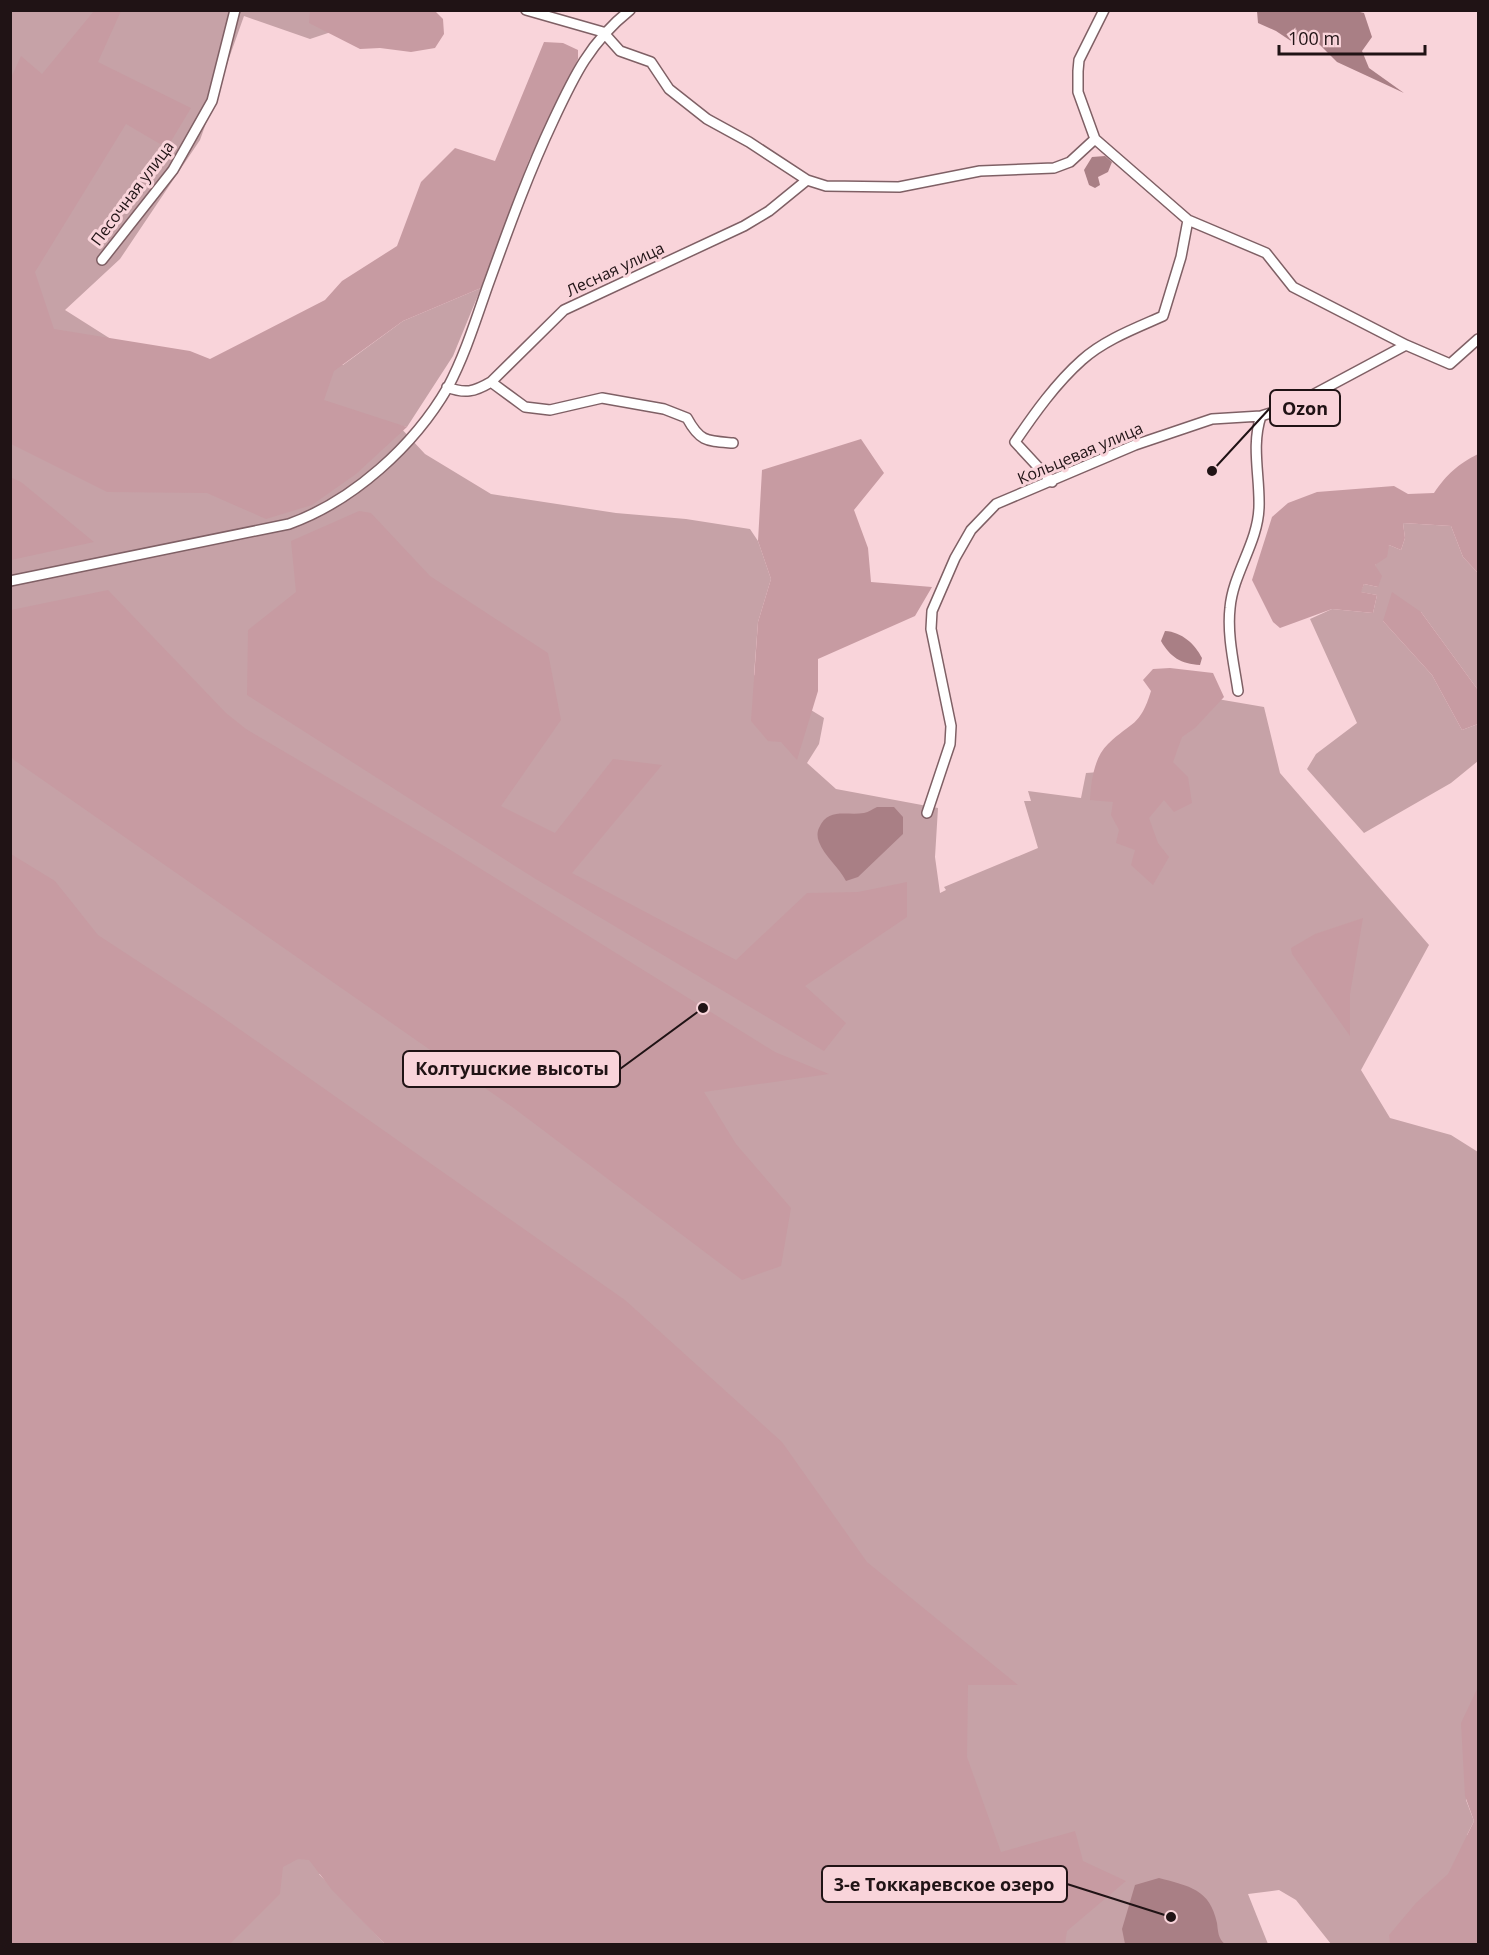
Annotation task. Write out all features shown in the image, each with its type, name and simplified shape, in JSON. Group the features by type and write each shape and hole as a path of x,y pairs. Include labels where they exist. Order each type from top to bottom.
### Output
{"street":[{"name":"Песочная улица","path":"102,260 173,170 212,101 235,10"},
{"path":"526,10 603,32 620,51 651,63 669,89 707,119 749,142 807,180 826,186 899,187 980,171 1054,168 1070,162 1095,139"},
{"path":"10,581 216,540 310,516 329,507 373,476 408,439 447,387 467,345 538,152 576,73 603,32 630,10"},
{"path":"1104,10 1079,60 1078,70 1078,92 1095,139 1188,220 1266,253 1293,287 1406,345 1450,364 1479,339"},
{"name":"Лесная улица","path":"447,387 464,394 491,382 564,310 744,226 769,211 807,180"},
{"path":"1052,482 1015,442 1034,415 1083,359 1129,330 1163,316 1181,257 1188,220"},
{"name":"Кольцевая улица","path":"927,813 950,744 951,726 931,628 932,611 955,558 971,530 996,504 1052,482 1135,444 1212,419 1261,416 1292,406 1406,345"},
{"path":"491,382 525,407 550,410 602,398 664,409 687,418 696,435 707,441 733,443"},
{"path":"1238,691 1230,608 1239,573 1255,534 1259,508 1256,432 1261,416"}],"shaded area":[{"path":"11,11 384,11 364,21 310,39 244,16 200,140 120,259 65,310 125,348 204,367 343,365 403,321 481,288 453,356 407,427 398,425 425,454 491,494 616,513 686,519 750,529 758,541 771,579 758,622 754,675 824,718 819,744 807,763 836,789 938,808 935,857 940,893 946,890 944,887 1038,848 1024,801 1031,801 1028,791 1081,798 1086,773 1141,769 1194,695 1264,707 1280,773 1429,945 1361,1070 1390,1118 1451,1135 1478,1152 1478,1715 1466,1800 1474,1821 1467,1835 1469,1857 1402,1944 1331,1944 1296,1900 1279,1890 1248,1894 1268,1944 1011,1944 319,1874 385,1944 11,1944"},
{"path":"94,11 121,11 98,62 191,108 167,148 126,124 35,272 54,329 190,351 210,359 325,300 342,281 397,246 421,182 455,148 495,161 544,42 563,43 578,50 578,59 529,160 481,288 403,321 334,371 324,400 407,427 356,474 312,505 266,519 207,493 107,492 11,444 10,80 21,56 42,74"},
{"path":"310,11 435,11 443,19 444,34 435,48 411,52 380,48 360,49 309,23"},
{"path":"1257,11 1356,11 1364,13 1372,37 1362,51 1369,68 1404,93 1337,62 1311,36 1291,41 1258,23"},
{"path":"1105,156 1112,162 1108,172 1098,177 1100,185 1095,188 1089,185 1084,170 1092,157"},
{"path":"861,439 884,473 854,510 868,548 871,582 932,587 915,616 818,659 818,691 797,760 781,742 768,741 751,721 758,622 771,579 758,541 762,470"},
{"path":"1478,454 1478,573 1463,557 1451,526 1403,523 1405,538 1401,550 1389,545 1387,557 1375,565 1382,576 1378,587 1364,584 1361,592 1377,595 1373,613 1332,609 1280,628 1273,622 1252,580 1272,517 1288,503 1317,492 1394,486 1408,494 1434,493 1453,470"},
{"path":"10,477 21,482 94,542 11,560"},
{"path":"359,511 371,513 430,576 548,653 561,720 501,806 555,833 613,759 662,765 572,873 736,960 807,893 858,892 907,882 907,917 805,986 846,1023 824,1051 534,878 247,695 248,630 296,592 291,541"},
{"path":"1403,523 1451,526 1463,557 1478,573 1478,690 1421,612 1383,621 1432,675 1462,730 1478,724 1478,761 1451,783 1364,833 1307,769 1316,754 1357,723 1310,619 1332,609 1373,613 1377,595 1360,592 1364,584 1378,587 1375,565 1389,545 1401,550 1405,538"},
{"path":"108,590 226,713 246,729 444,846 775,1052 829,1074 704,1092 736,1144 791,1208 781,1266 742,1280 515,1109 10,756 11,610"},
{"path":"1392,592 1421,612 1478,690 1478,724 1462,730 1432,675 1383,621"},
{"path":"1165,631 1182,636 1192,644 1202,658 1200,665 1187,663 1172,655 1161,641"},
{"path":"1170,668 1213,673 1224,697 1195,728 1182,737 1173,762 1188,777 1192,803 1174,812 1164,800 1149,818 1158,843 1169,857 1153,885 1131,865 1135,850 1116,843 1119,830 1111,815 1113,802 1090,800 1090,793 1094,770 1103,749 1139,718 1147,703 1151,691 1143,680 1153,669"},
{"path":"877,807 894,807 903,817 903,834 858,877 846,881 821,847 818,830 823,821 832,815 864,813"},
{"path":"11,854 55,881 98,935 208,1007 625,1300 782,1442 867,1562 1018,1685 968,1685 967,1757 1001,1852 1075,1831 1083,1861 1126,1881 1067,1931 1065,1944 385,1944 332,1890 309,1860 298,1859 283,1867 280,1894 230,1944 11,1944"},
{"path":"1363,918 1350,994 1350,1036 1292,954 1291,948 1315,934"},
{"path":"1478,1687 1478,1944 1390,1944 1389,1935 1416,1903 1448,1874 1474,1821 1465,1796 1461,1723"},
{"path":"1159,1878 1189,1887 1203,1896 1214,1912 1218,1932 1225,1944 1125,1944 1122,1929 1135,1885"}],"place":[{"name":"Ozon","path":"1212,471"},
{"name":"Колтушские высоты","path":"703,1008"},
{"name":"3-е Токкаревское озеро","path":"1171,1917"}]}
